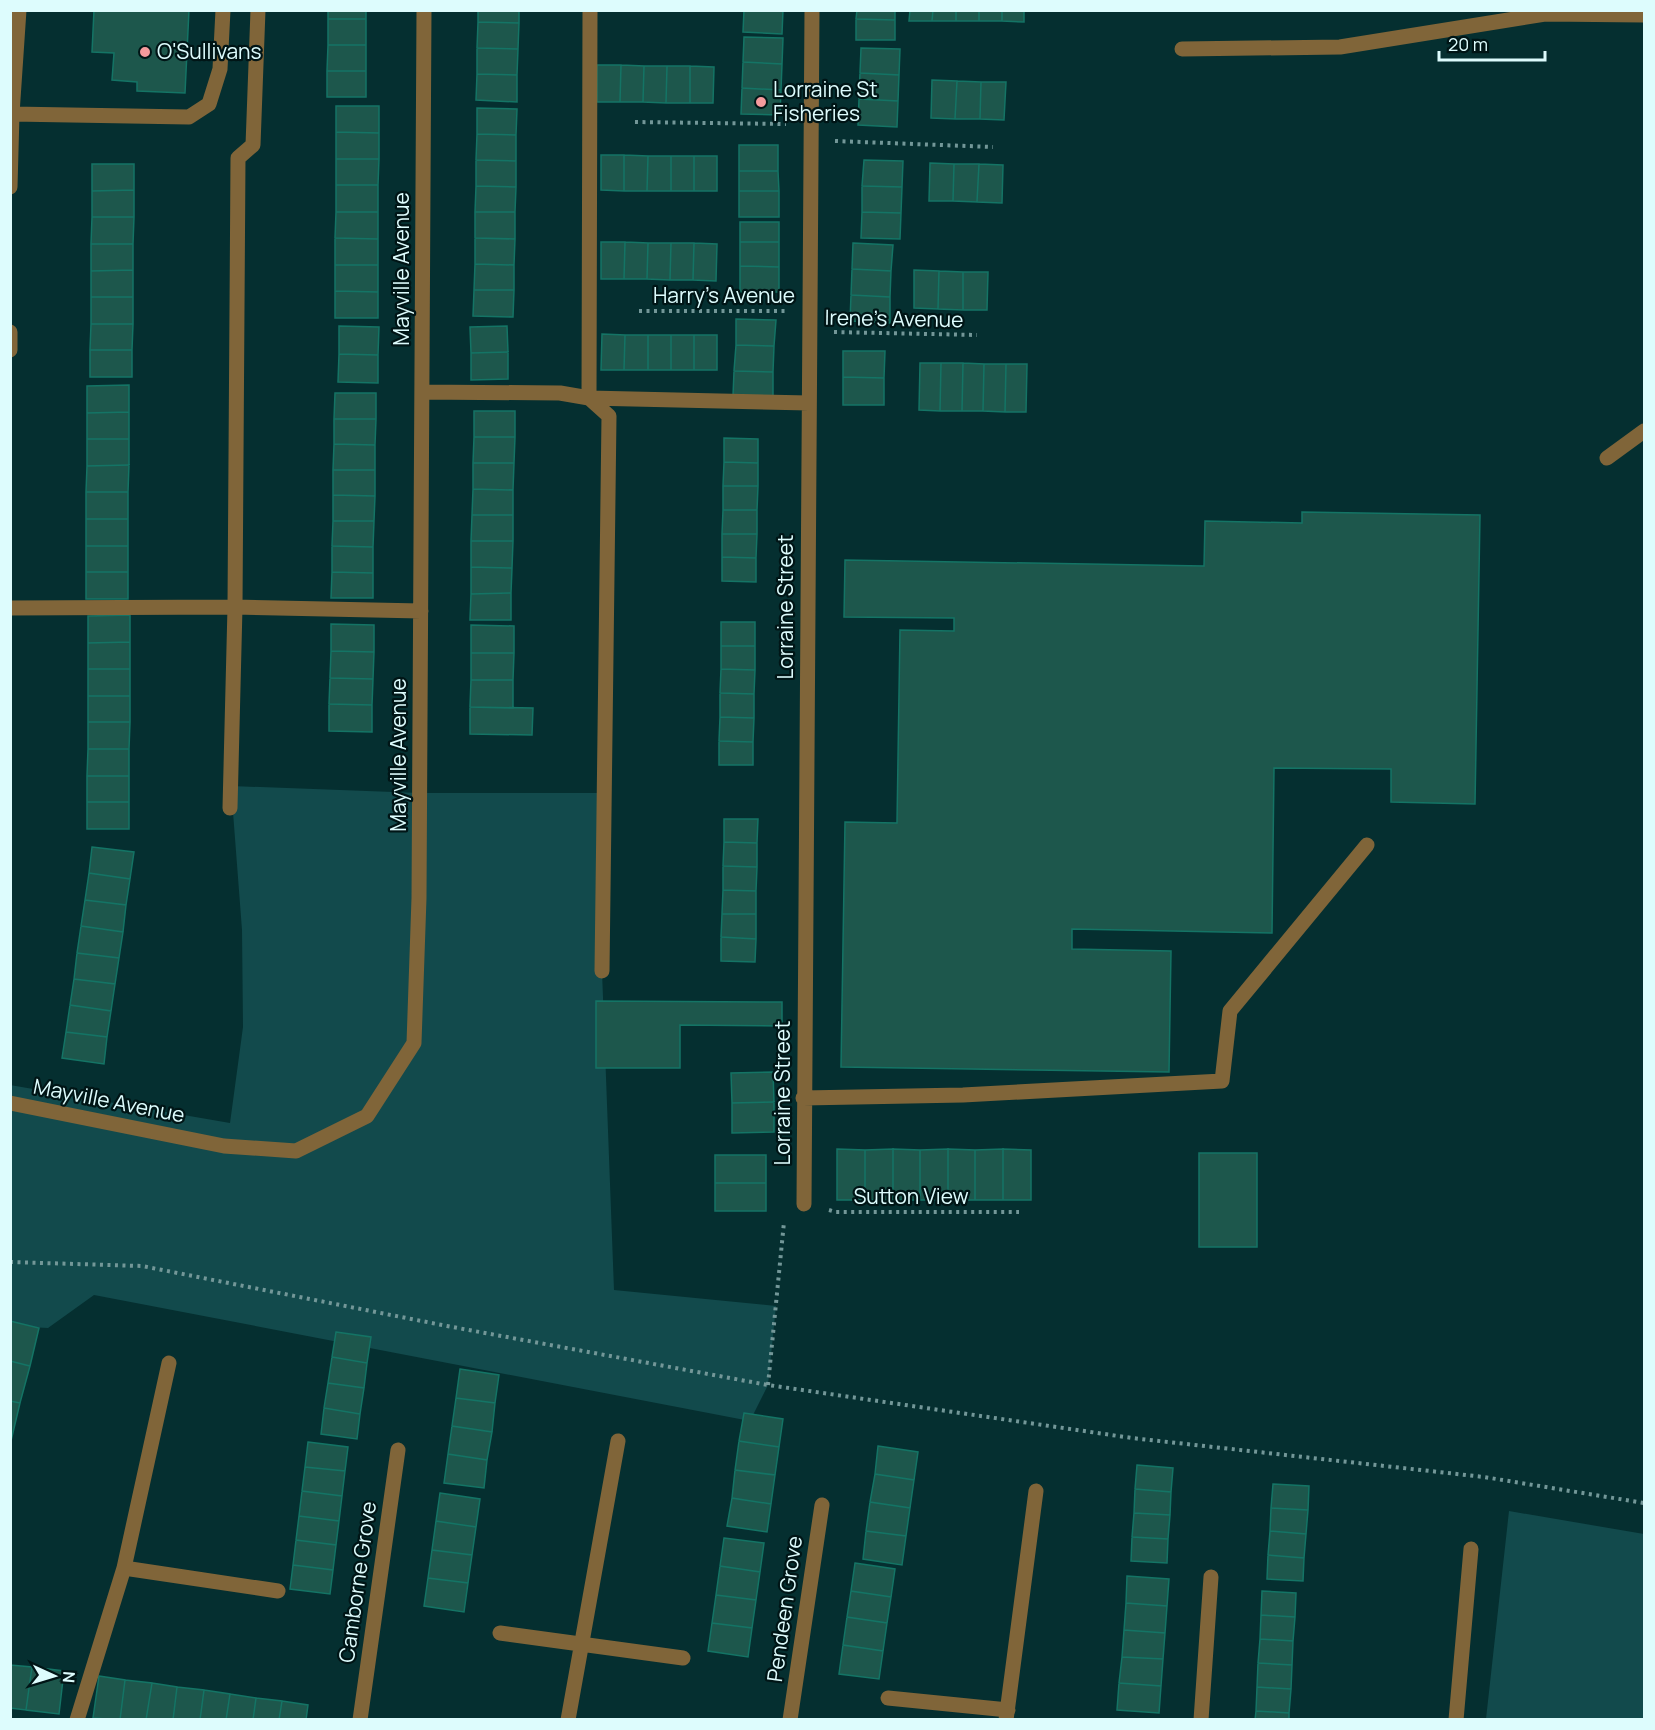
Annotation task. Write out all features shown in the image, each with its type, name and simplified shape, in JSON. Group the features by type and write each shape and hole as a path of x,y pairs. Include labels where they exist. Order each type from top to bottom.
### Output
{"street":[{"path":"10,187 19,10"},
{"path":"12,114 189,117 209,104 220,69 223,10"},
{"path":"230,808 235,607 238,158 253,145 258,10"},
{"name":"Mayville Avenue","path":"10,1103 224,1146 296,1151 367,1116 414,1043 419,898 424,10"},
{"path":"590,10 589,398 609,416 602,971"},
{"name":"Lorraine Street","path":"804,1204 812,10"},
{"path":"1182,49 1340,47 1545,14 1644,15"},
{"path":"10,332 10,350"},
{"path":"422,392 560,393 589,398 809,404"},
{"path":"1607,458 1644,431"},
{"path":"10,608 235,607 421,610"},
{"path":"803,1098 963,1095 1222,1081 1230,1011 1367,845"},
{"path":"77,1719 123,1568 169,1364"},
{"path":"568,1719 618,1441"},
{"name":"Camborne Grove","path":"360,1719 398,1450"},
{"path":"888,1698 1007,1715 1036,1491"},
{"name":"Pendeen Grove","path":"790,1719 822,1505"},
{"path":"1456,1719 1471,1549"},
{"path":"123,1568 278,1591"},
{"path":"1201,1719 1211,1577"},
{"path":"500,1633 683,1658"}],"path":[{"path":"635,122 811,125"},
{"path":"811,140 993,147"},
{"name":"Harry's Avenue","path":"639,311 809,311"},
{"name":"Irene's Avenue","path":"809,332 977,335"},
{"path":"768,1385 786,1208 804,1204"},
{"name":"Sutton View","path":"804,1204 836,1212 1019,1212"},
{"path":"10,1262 142,1266 458,1328 768,1385 1132,1438 1484,1477 1644,1503"}],"shaded area":[{"path":"231,786 420,793 604,793 602,971 614,1290 776,1306 768,1385 750,1421 94,1295 48,1328 11,1326 10,1085 230,1123 243,1027 242,930"},
{"path":"1509,1511 1644,1534 1644,1719 1486,1719"}],"building":[{"name":"O'Sullivans","path":"94,10 189,10 185,93 137,91 137,82 112,80 114,53 92,52"},
{"path":"328,10 366,10 366,19 328,19"},
{"path":"478,10 519,10 519,23 478,22"},
{"path":"744,10 783,10 782,34 743,32"},
{"path":"857,10 895,10 895,20 856,19"},
{"path":"910,10 933,10 932,21 909,21"},
{"path":"933,10 956,10 956,21 932,21"},
{"path":"956,10 979,10 979,21 956,21"},
{"path":"979,10 1002,10 1002,21 979,21"},
{"path":"1002,10 1024,10 1024,22 1002,21"},
{"path":"328,19 366,19 366,45 328,45"},
{"path":"856,19 895,20 895,40 856,40"},
{"path":"478,22 519,23 518,49 477,48"},
{"path":"744,37 783,38 782,64 743,62"},
{"path":"328,45 366,45 366,71 327,71"},
{"path":"477,48 518,49 517,75 477,74"},
{"path":"861,48 900,49 899,75 860,73"},
{"path":"743,62 782,64 781,90 742,88"},
{"path":"597,65 621,65 620,102 597,102"},
{"path":"621,65 644,66 643,102 620,102"},
{"path":"644,66 667,66 666,103 643,102"},
{"path":"667,66 690,66 690,103 666,103"},
{"path":"690,66 714,67 713,103 690,103"},
{"path":"327,71 366,71 366,97 327,97"},
{"path":"860,73 899,75 898,101 859,99"},
{"path":"477,74 517,75 517,102 476,100"},
{"path":"932,80 957,81 955,119 931,118"},
{"path":"957,81 981,82 980,119 955,119"},
{"path":"981,82 1006,82 1004,120 980,119"},
{"name":"Lorraine St Fisheries","path":"742,88 781,90 780,115 741,114"},
{"path":"859,99 898,101 897,127 858,125"},
{"path":"336,106 379,106 379,133 336,132"},
{"path":"477,108 517,109 516,135 477,134"},
{"path":"336,132 379,133 379,159 336,159"},
{"path":"477,134 516,135 516,161 476,160"},
{"path":"739,145 778,145 778,171 739,171"},
{"path":"601,155 624,155 624,191 601,190"},
{"path":"624,155 648,156 647,191 624,191"},
{"path":"648,156 671,156 671,191 647,191"},
{"path":"671,156 694,156 694,191 671,191"},
{"path":"694,156 717,156 717,191 694,191"},
{"path":"336,159 379,159 378,185 336,185"},
{"path":"476,160 516,161 516,187 476,186"},
{"path":"864,160 903,161 902,187 862,186"},
{"path":"930,163 954,164 953,201 929,201"},
{"path":"92,164 134,164 134,190 92,191"},
{"path":"954,164 979,164 977,202 953,201"},
{"path":"979,164 1003,165 1002,203 977,202"},
{"path":"739,171 778,171 779,191 739,191"},
{"path":"336,185 378,185 378,212 336,212"},
{"path":"476,186 516,187 515,212 475,212"},
{"path":"862,186 902,187 901,213 862,212"},
{"path":"134,190 134,217 92,217 92,191"},
{"path":"739,191 779,191 779,217 739,217"},
{"path":"336,212 378,212 378,239 335,238"},
{"path":"475,212 515,212 515,239 475,238"},
{"path":"862,212 901,213 900,239 861,238"},
{"path":"92,217 134,217 133,244 91,244"},
{"path":"740,222 779,222 779,242 740,242"},
{"path":"335,238 378,239 378,265 335,265"},
{"path":"475,238 515,239 514,265 475,264"},
{"path":"601,242 625,242 624,279 601,279"},
{"path":"625,242 648,243 647,279 624,279"},
{"path":"740,242 779,242 779,267 740,266"},
{"path":"648,243 671,243 670,280 647,279"},
{"path":"671,243 694,243 693,280 670,280"},
{"path":"694,243 717,244 716,281 693,280"},
{"path":"853,243 893,245 891,271 852,269"},
{"path":"91,244 133,244 133,270 91,271"},
{"path":"475,264 514,265 514,290 474,290"},
{"path":"335,265 378,265 378,292 335,291"},
{"path":"740,266 779,267 779,292 740,292"},
{"path":"852,269 891,271 890,297 851,295"},
{"path":"133,270 133,297 91,297 91,271"},
{"path":"914,270 939,271 938,309 914,308"},
{"path":"939,271 963,272 963,310 938,309"},
{"path":"963,272 988,272 987,310 963,310"},
{"path":"474,290 514,290 513,317 473,316"},
{"path":"335,291 378,292 378,318 335,318"},
{"path":"851,295 890,297 890,323 850,321"},
{"path":"91,297 133,297 133,324 91,324"},
{"path":"736,319 776,320 774,346 736,345"},
{"path":"91,324 133,324 132,350 90,350"},
{"path":"339,326 379,327 378,355 339,354"},
{"path":"507,326 508,352 471,353 470,327"},
{"path":"602,334 625,335 624,370 601,370"},
{"path":"625,335 648,335 648,370 624,370"},
{"path":"648,335 671,335 671,370 648,370"},
{"path":"671,335 694,335 694,370 671,370"},
{"path":"694,335 717,335 717,370 694,370"},
{"path":"736,345 774,346 773,372 734,371"},
{"path":"90,350 132,350 132,377 90,377"},
{"path":"843,351 885,351 884,378 843,377"},
{"path":"508,352 508,379 471,380 471,353"},
{"path":"339,354 378,355 378,383 338,382"},
{"path":"920,363 941,363 940,411 919,410"},
{"path":"941,363 963,363 962,411 940,411"},
{"path":"963,363 984,364 983,411 962,411"},
{"path":"984,364 1006,364 1005,412 983,411"},
{"path":"1006,364 1027,364 1026,412 1005,412"},
{"path":"734,371 773,372 773,398 733,396"},
{"path":"843,377 884,378 884,405 843,405"},
{"path":"129,385 129,412 87,413 87,386"},
{"path":"335,393 376,393 376,419 334,419"},
{"path":"474,411 515,411 515,437 474,437"},
{"path":"129,412 129,439 87,439 87,413"},
{"path":"334,419 376,419 375,445 334,444"},
{"path":"474,437 515,437 514,463 473,463"},
{"path":"724,438 758,439 758,463 724,462"},
{"path":"87,439 129,439 129,465 87,466"},
{"path":"334,444 375,445 375,470 333,470"},
{"path":"724,462 758,463 758,486 723,486"},
{"path":"473,463 514,463 513,490 473,489"},
{"path":"129,465 128,492 86,492 87,466"},
{"path":"333,470 375,470 375,496 333,495"},
{"path":"723,486 758,486 757,510 723,510"},
{"path":"473,489 513,490 513,515 472,515"},
{"path":"86,492 128,492 128,519 86,519"},
{"path":"333,495 375,496 374,521 333,521"},
{"path":"723,510 757,510 757,534 722,534"},
{"path":"1302,512 1480,515 1475,804 1391,802 1391,769 1274,768 1272,933 1072,929 1072,949 1171,951 1169,1072 841,1067 845,822 897,823 900,630 954,631 954,618 844,617 845,560 1204,566 1205,521 1302,523"},
{"path":"472,515 513,515 513,541 471,541"},
{"path":"86,519 128,519 128,546 86,546"},
{"path":"333,521 374,521 373,547 332,546"},
{"path":"722,534 757,534 756,558 722,557"},
{"path":"471,541 513,541 512,568 471,567"},
{"path":"86,546 128,546 128,572 86,572"},
{"path":"332,546 373,547 373,573 332,572"},
{"path":"722,557 756,558 756,582 722,581"},
{"path":"471,567 512,568 511,593 471,594"},
{"path":"86,572 128,572 128,599 86,599"},
{"path":"332,572 373,573 373,598 331,598"},
{"path":"511,593 511,620 470,620 471,594"},
{"path":"130,615 130,642 88,643 88,616"},
{"path":"721,622 755,622 755,646 721,646"},
{"path":"331,624 374,625 374,652 331,651"},
{"path":"471,625 514,626 514,653 471,653"},
{"path":"130,642 130,669 88,669 88,643"},
{"path":"721,646 755,646 755,670 721,669"},
{"path":"331,651 374,652 373,679 330,678"},
{"path":"471,653 514,653 513,680 471,680"},
{"path":"88,669 130,669 130,696 88,696"},
{"path":"721,669 755,670 754,694 720,693"},
{"path":"330,678 373,679 372,705 329,704"},
{"path":"471,680 513,680 513,708 470,707"},
{"path":"720,693 754,694 754,718 720,717"},
{"path":"88,696 130,696 130,722 88,722"},
{"path":"329,704 372,705 372,732 329,731"},
{"path":"470,707 533,708 532,735 470,734"},
{"path":"720,717 754,718 753,742 719,741"},
{"path":"88,722 130,722 129,749 88,749"},
{"path":"719,741 753,742 753,765 719,765"},
{"path":"88,749 129,749 129,776 87,776"},
{"path":"87,776 129,776 129,802 87,802"},
{"path":"87,802 129,802 129,829 87,829"},
{"path":"724,819 758,819 757,843 724,842"},
{"path":"724,842 757,843 757,867 723,866"},
{"path":"92,847 134,852 130,879 89,873"},
{"path":"723,866 757,867 756,891 723,890"},
{"path":"89,873 130,879 126,905 85,900"},
{"path":"723,890 756,891 756,914 722,914"},
{"path":"85,900 126,905 123,932 81,926"},
{"path":"722,914 756,914 756,939 721,937"},
{"path":"81,926 123,932 119,958 77,953"},
{"path":"721,937 756,939 755,962 721,961"},
{"path":"77,953 119,958 115,984 74,979"},
{"path":"74,979 115,984 111,1011 70,1005"},
{"path":"596,1001 782,1002 782,1026 680,1025 680,1068 596,1068"},
{"path":"70,1005 111,1011 107,1037 66,1032"},
{"path":"66,1032 107,1037 104,1064 62,1058"},
{"path":"773,1072 774,1102 732,1103 731,1073"},
{"path":"774,1102 774,1132 732,1133 732,1103"},
{"path":"837,1149 865,1150 865,1200 837,1200"},
{"path":"893,1149 893,1200 865,1200 865,1150"},
{"path":"893,1149 920,1150 920,1200 893,1200"},
{"path":"948,1149 948,1200 920,1200 920,1150"},
{"path":"948,1149 975,1150 975,1200 948,1200"},
{"path":"1003,1149 1003,1200 975,1200 975,1150"},
{"path":"1003,1149 1031,1150 1031,1200 1003,1200"},
{"path":"1199,1153 1257,1153 1257,1247 1199,1247"},
{"path":"715,1155 766,1155 766,1183 715,1183"},
{"path":"715,1183 766,1183 766,1211 715,1211"},
{"path":"10,1321 39,1328 30,1366 10,1361"},
{"path":"336,1332 371,1337 367,1363 332,1357"},
{"path":"332,1357 367,1363 364,1388 328,1383"},
{"path":"10,1361 30,1366 20,1403 10,1401"},
{"path":"460,1369 499,1375 495,1403 456,1398"},
{"path":"328,1383 364,1388 360,1414 324,1408"},
{"path":"456,1398 495,1403 492,1432 452,1426"},
{"path":"10,1401 20,1403 11,1441 10,1441"},
{"path":"324,1408 360,1414 357,1439 321,1434"},
{"path":"744,1413 783,1419 779,1447 739,1441"},
{"path":"452,1426 492,1432 487,1460 448,1454"},
{"path":"739,1441 779,1447 775,1475 735,1470"},
{"path":"308,1442 348,1447 345,1471 305,1467"},
{"path":"878,1446 918,1452 914,1480 875,1474"},
{"path":"448,1454 487,1460 484,1488 444,1483"},
{"path":"1137,1465 1173,1468 1171,1492 1135,1489"},
{"path":"305,1467 345,1471 342,1496 302,1491"},
{"path":"735,1470 775,1475 771,1504 732,1498"},
{"path":"875,1474 914,1480 910,1508 870,1502"},
{"path":"1273,1484 1309,1486 1308,1510 1271,1508"},
{"path":"1135,1489 1171,1492 1170,1515 1134,1513"},
{"path":"302,1491 342,1496 339,1521 299,1516"},
{"path":"440,1493 480,1499 476,1527 436,1521"},
{"path":"732,1498 771,1504 767,1532 727,1526"},
{"path":"870,1502 910,1508 906,1536 866,1531"},
{"path":"1271,1508 1308,1510 1306,1534 1270,1531"},
{"path":"1134,1513 1170,1515 1168,1539 1132,1537"},
{"path":"299,1516 339,1521 336,1545 296,1540"},
{"path":"436,1521 476,1527 472,1555 432,1550"},
{"path":"866,1531 906,1536 902,1565 863,1559"},
{"path":"1270,1531 1306,1534 1304,1558 1268,1555"},
{"path":"1132,1537 1168,1539 1167,1563 1131,1561"},
{"path":"724,1538 764,1543 760,1572 720,1566"},
{"path":"296,1540 336,1545 333,1570 293,1565"},
{"path":"432,1550 472,1555 468,1583 428,1578"},
{"path":"1268,1555 1304,1558 1303,1581 1267,1579"},
{"path":"855,1563 895,1569 891,1597 851,1591"},
{"path":"293,1565 333,1570 330,1594 290,1589"},
{"path":"720,1566 760,1572 756,1600 716,1595"},
{"path":"1127,1576 1169,1579 1167,1606 1126,1603"},
{"path":"428,1578 468,1583 464,1612 424,1606"},
{"path":"851,1591 891,1597 887,1623 847,1617"},
{"path":"1262,1591 1296,1593 1295,1617 1261,1615"},
{"path":"716,1595 756,1600 752,1628 712,1623"},
{"path":"1126,1603 1167,1606 1165,1633 1124,1630"},
{"path":"1261,1615 1295,1617 1293,1641 1260,1639"},
{"path":"847,1617 887,1623 883,1651 843,1645"},
{"path":"712,1623 752,1628 748,1657 708,1651"},
{"path":"1124,1630 1165,1633 1163,1659 1122,1657"},
{"path":"1260,1639 1293,1641 1292,1665 1258,1663"},
{"path":"843,1645 883,1651 879,1679 839,1674"},
{"path":"1122,1657 1163,1659 1161,1686 1119,1683"},
{"path":"1258,1663 1292,1665 1291,1689 1257,1687"},
{"path":"10,1665 32,1667 26,1710 10,1708"},
{"path":"32,1667 64,1671 59,1714 26,1710"},
{"path":"99,1676 125,1680 120,1720 93,1718"},
{"path":"125,1680 152,1683 146,1720 120,1720"},
{"path":"152,1683 177,1687 173,1720 146,1720"},
{"path":"1119,1683 1161,1686 1159,1713 1117,1710"},
{"path":"177,1687 204,1690 200,1720 173,1720"},
{"path":"1257,1687 1291,1689 1289,1713 1256,1711"},
{"path":"204,1690 230,1694 226,1720 200,1720"},
{"path":"230,1694 256,1698 253,1720 226,1720"},
{"path":"256,1698 282,1701 279,1720 253,1720"},
{"path":"282,1701 308,1705 306,1720 279,1720"},
{"path":"1256,1711 1289,1713 1289,1720 1255,1720"}],"place":[{"name":"O'Sullivans","path":"145,52"},
{"name":"Lorraine St Fisheries","path":"761,102"}]}
